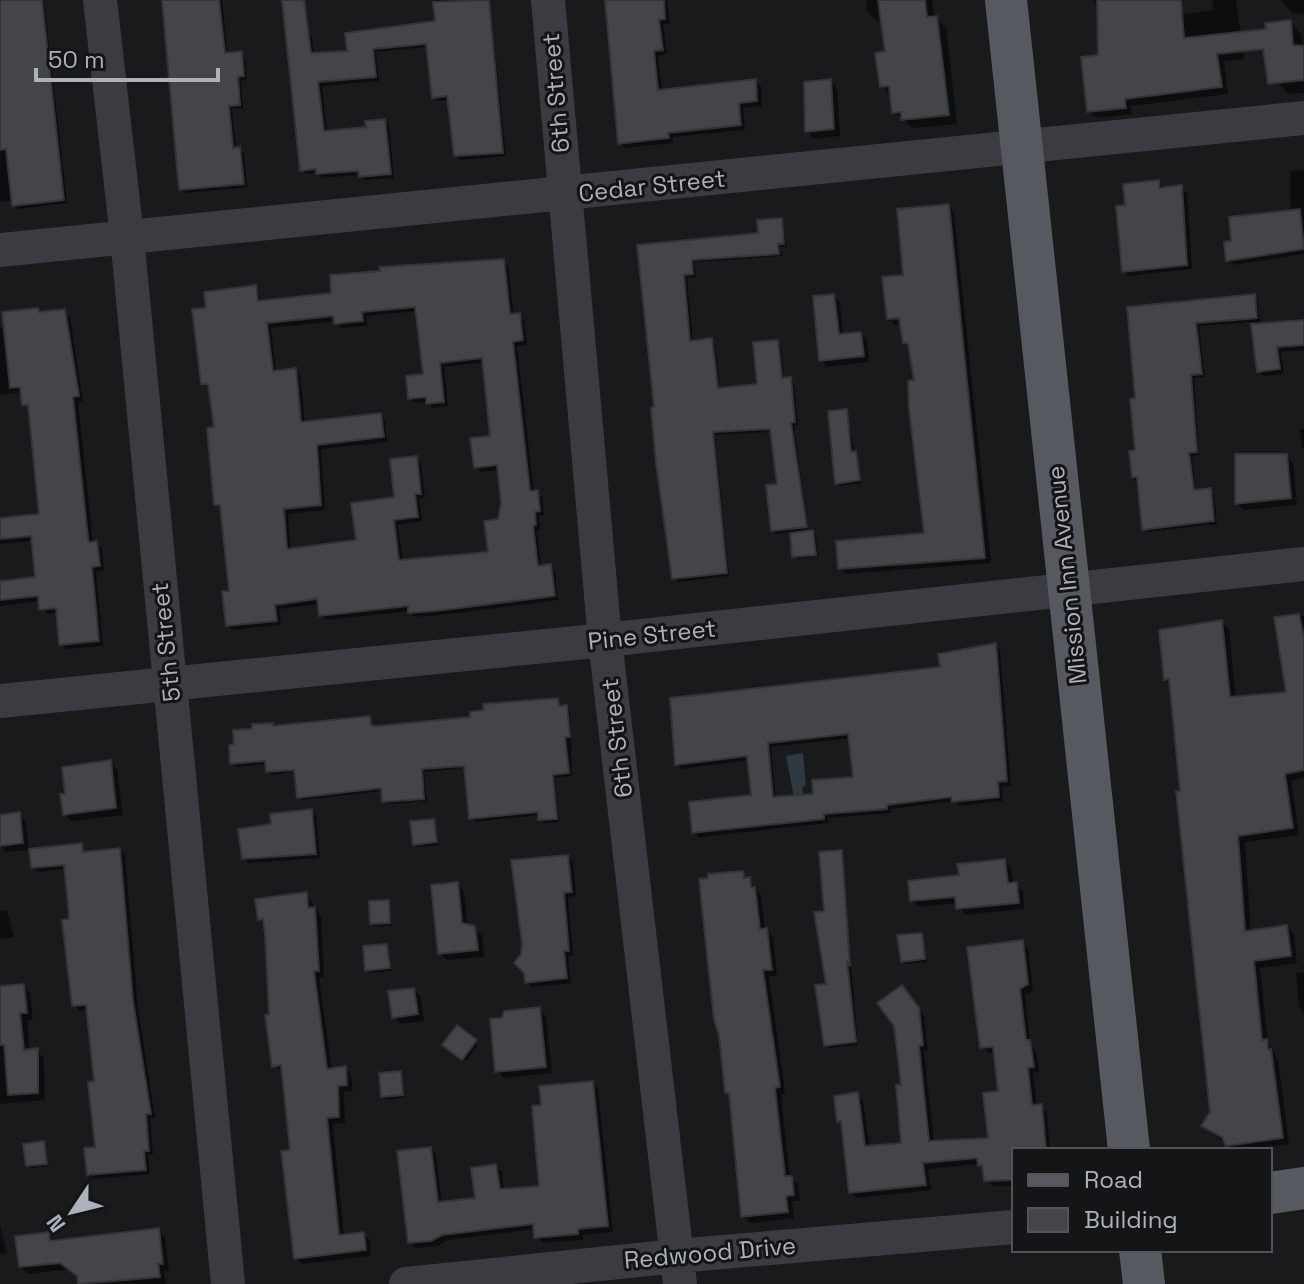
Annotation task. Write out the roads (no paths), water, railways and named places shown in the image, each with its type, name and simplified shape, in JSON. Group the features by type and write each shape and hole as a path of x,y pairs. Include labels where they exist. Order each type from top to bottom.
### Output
{"main road":[{"name":"Mission Inn Avenue","path":"1006,0 1129,1148"},
{"path":"1272,1193 1304,1188"},
{"path":"1272,1219 1304,1215"},
{"path":"1140,1252 1144,1284"}],"street":[{"name":"5th Street","path":"100,0 127,237 228,1284"},
{"name":"6th Street","path":"548,0 605,640 678,1270"},
{"name":"Cedar Street","path":"0,250 1304,118"},
{"name":"Pine Street","path":"0,701 605,640 1304,564"},
{"name":"Redwood Drive","path":"406,1284 678,1270 1012,1227"}]}
